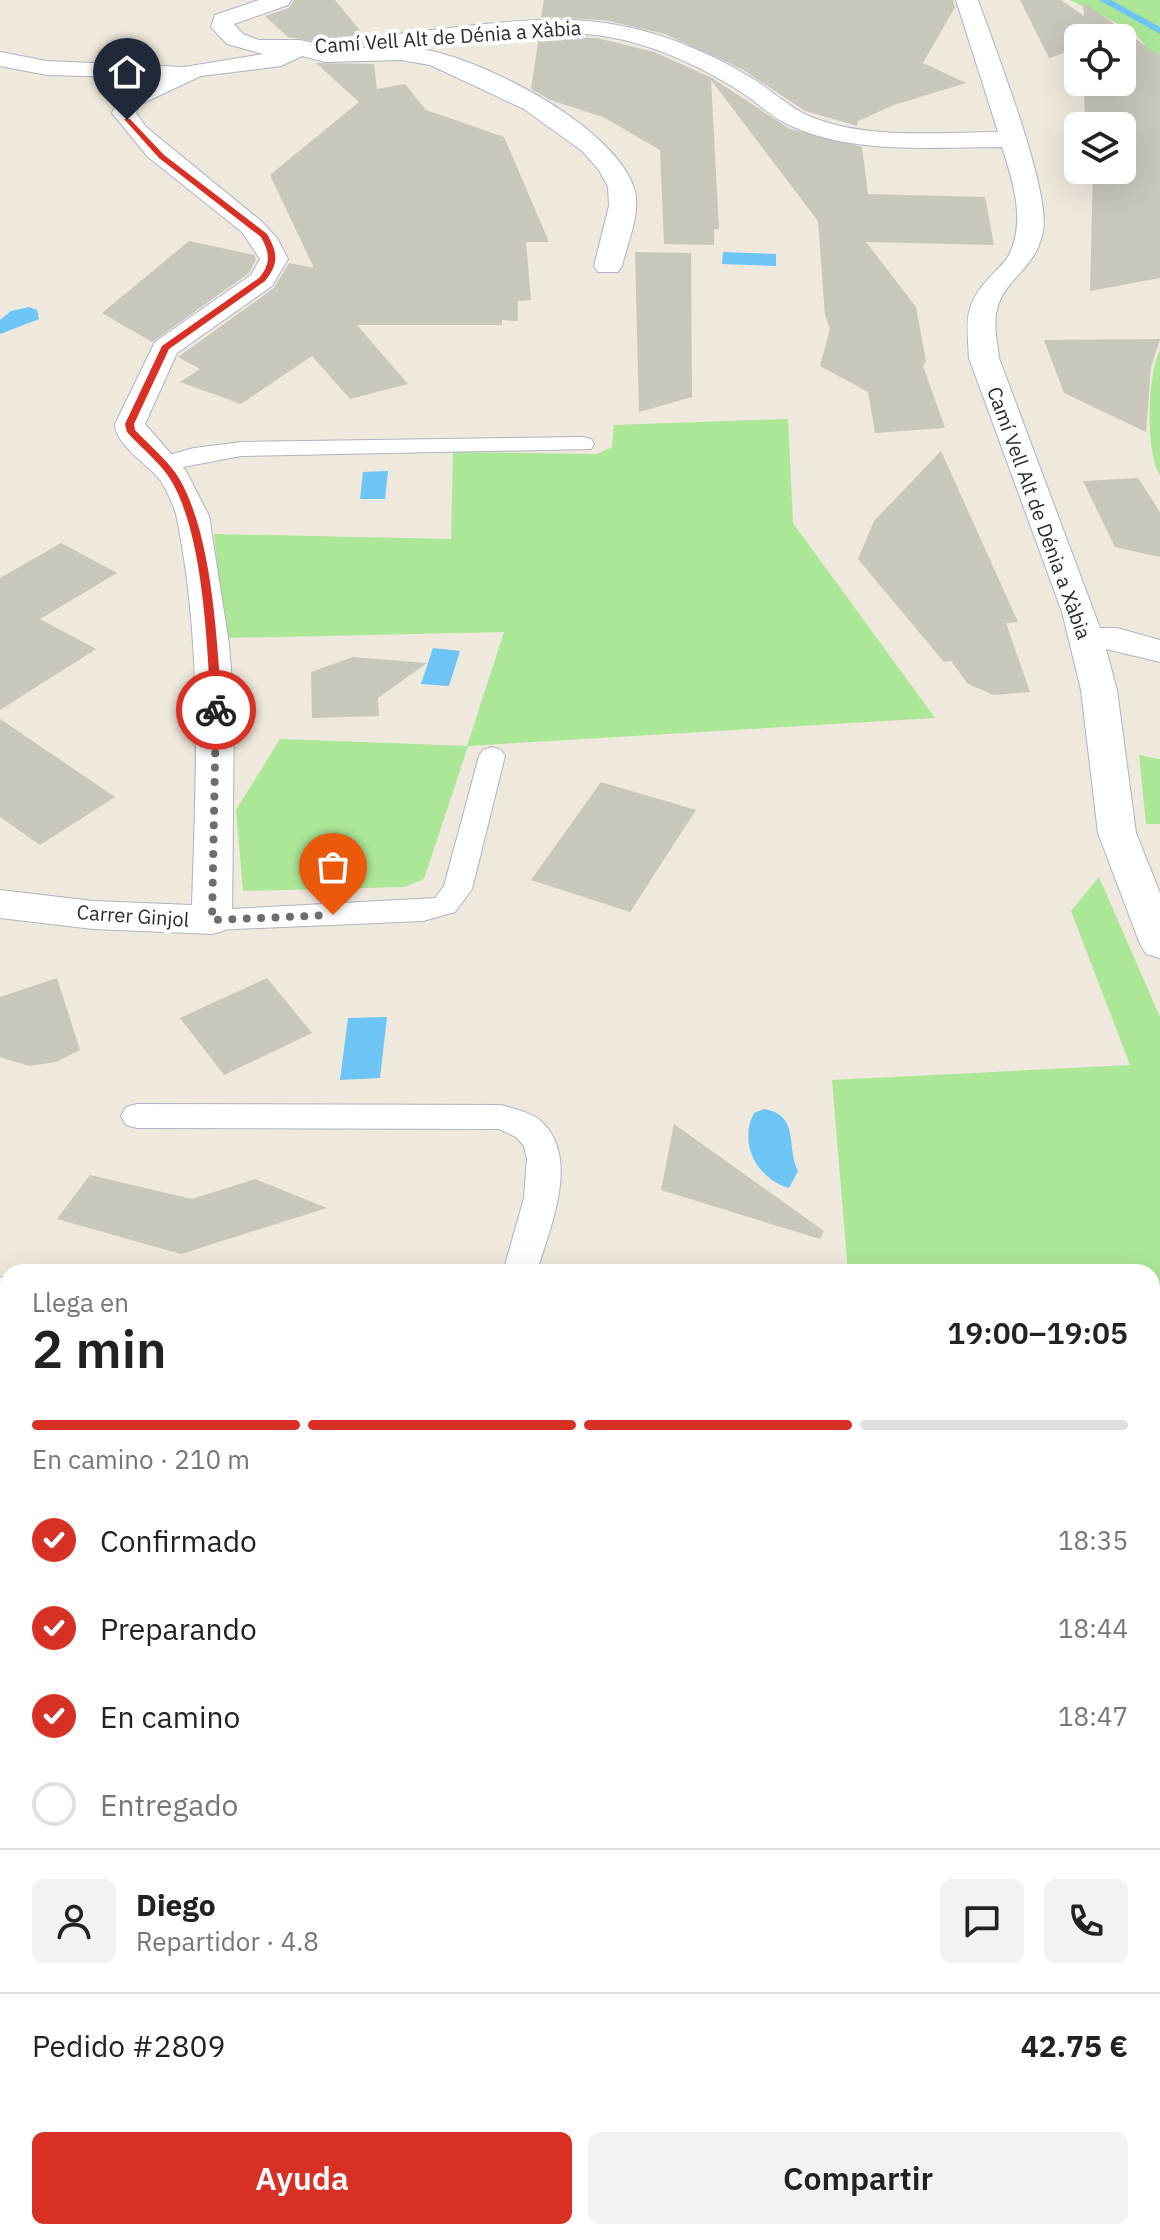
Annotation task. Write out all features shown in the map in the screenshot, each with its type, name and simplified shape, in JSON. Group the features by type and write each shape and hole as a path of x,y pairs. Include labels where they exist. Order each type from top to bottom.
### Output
{"street":[{"name":"Camí Vell Alt de Dénia a Xàbia","path":"280,0 232,15 223,20 222,27 234,40 246,44 300,47 572,27 603,29 694,57 743,83 784,113 826,129 890,137 1010,140"},
{"name":"Camí Vell Alt de Dénia a Xàbia","path":"967,0 1026,182 1031,228 1021,259 986,298 981,318 984,358 1087,639 1099,690 1117,833 1160,944"},
{"name":"Carrer Ginjol","path":"0,904 93,915 212,920 216,745 212,644 193,516 184,491 130,430 130,424 165,348 262,280 274,259 264,236 146,143 123,107 137,96 196,70 281,59 300,47"},
{"path":"300,47 316,53 429,57 501,87 570,130 603,156 622,190 608,266"},
{"path":"0,59 47,68 119,72 196,70"},
{"path":"1087,639 1117,638 1160,651"}],"lane":[{"path":"162,464 194,455 241,449 583,444"},
{"path":"212,920 423,911 445,905 458,889 492,756"},
{"path":"137,1116 501,1117 530,1130 542,1148 544,1184 522,1264"}],"green space":[{"path":"1070,0 1160,0 1160,62 1136,34 1136,24 1119,24"},
{"path":"1160,350 1160,476 1152,449 1150,395"},
{"path":"788,419 793,523 935,718 468,746 424,879 404,887 243,891 236,810 280,739 467,746 504,632 225,638 214,534 451,539 453,452 597,454 612,447 614,425"},
{"path":"1139,755 1160,759 1160,824 1146,824"},
{"path":"1099,877 1160,1017 1160,1264 847,1264 832,1080 1130,1065 1071,911"}],"water":[{"path":"723,252 776,254 776,266 722,264"},
{"path":"29,307 37,310 39,319 0,334 0,320 11,311"},
{"path":"388,471 385,499 360,499 363,472"},
{"path":"433,648 460,651 449,686 421,684"},
{"path":"387,1017 380,1078 340,1080 348,1018"},
{"path":"764,1109 783,1118 790,1133 798,1171 789,1188 768,1177 750,1148 750,1124 754,1113"}],"building":[{"path":"294,0 335,0 371,44 341,46 288,37 265,16 289,8"},
{"path":"544,0 953,0 955,7 923,63 966,83 894,105 858,121 857,126 805,111 742,69 665,34 604,20 541,17"},
{"path":"1020,0 1061,0 1084,16 1083,2 1114,24 1064,24 1064,53 1049,58"},
{"path":"539,36 597,38 654,52 712,78 790,129 862,147 868,194 985,197 994,245 866,242 916,307 926,361 923,366 945,428 875,433 868,392 820,366 830,329 825,315 818,221 711,80 719,229 714,229 714,245 664,244 660,150 603,117 550,100 531,89"},
{"path":"1136,39 1160,56 1160,278 1090,291 1093,184 1136,184 1136,112 1085,112 1084,96 1136,96"},
{"path":"316,63 374,64 377,89 405,84 426,110 504,137 549,242 526,242 531,300 518,301 518,321 502,320 502,325 357,325 408,384 350,399 312,356 241,404 180,382 200,369 178,357 274,288 289,263 314,268 270,175 359,102"},
{"path":"189,241 254,255 256,259 249,273 152,342 102,313"},
{"path":"635,252 691,253 692,397 639,412"},
{"path":"1160,339 1151,367 1146,432 1064,393 1044,340"},
{"path":"941,451 1018,622 1006,623 1030,692 994,695 968,684 951,661 944,662 858,559 874,521"},
{"path":"1138,478 1160,512 1160,557 1115,547 1083,481"},
{"path":"61,543 117,573 40,619 96,649 0,710 0,578"},
{"path":"353,657 427,663 378,698 379,716 312,718 311,672"},
{"path":"0,719 115,797 40,845 0,817"},
{"path":"601,782 696,810 630,912 531,880"},
{"path":"57,978 80,1050 56,1062 29,1066 0,1057 0,997"},
{"path":"267,978 312,1033 224,1075 180,1018"},
{"path":"674,1124 824,1231 820,1239 661,1190"},
{"path":"90,1175 192,1199 255,1179 327,1208 181,1254 57,1219"}],"waterway":[{"path":"1104,0 1160,31"}],"way so far":[{"path":"216,710 212,920 333,915"}],"route":[{"path":"127,120 161,156 264,236 273,251 271,269 262,280 165,348 130,424 130,430 184,491 193,516 212,644 216,710"}]}
